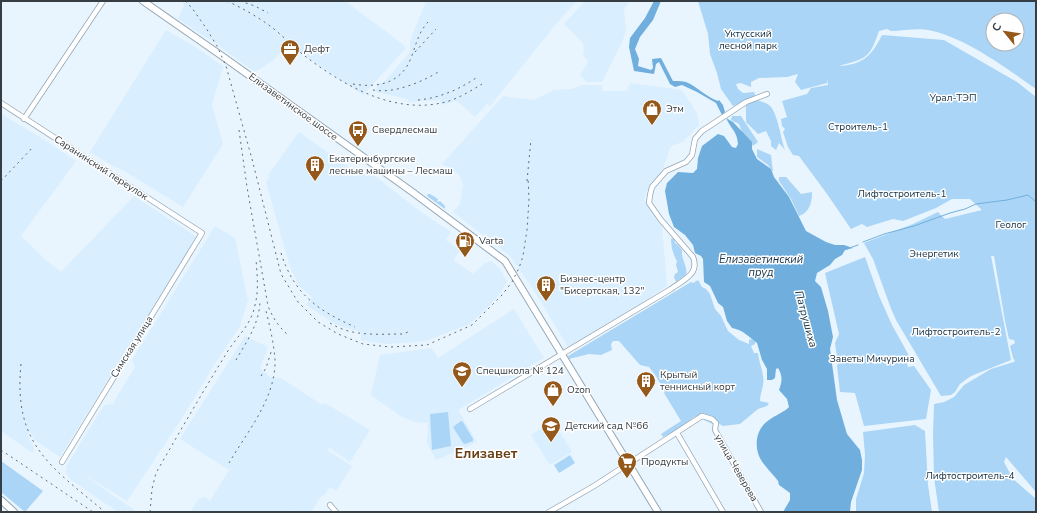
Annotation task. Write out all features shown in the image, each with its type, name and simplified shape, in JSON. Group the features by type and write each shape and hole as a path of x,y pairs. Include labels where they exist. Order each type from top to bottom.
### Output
{"main road":[{"name":"Елизаветинское шоссе","path":"143,1 411,191 505,261 658,512"},
{"path":"1,500 14,512"}],"street":[{"path":"24,118 103,1"},
{"path":"470,409 509,387 561,353 671,289 690,275 694,270 695,264 693,257 661,220 649,203 652,187 666,171 686,162 692,155 695,139 702,131 746,102 767,94"},
{"name":"Саранинский переулок","path":"1,103 202,232"},
{"name":"Симская улица","path":"62,462 202,232"},
{"name":"улица Чеверева","path":"677,433 702,416 712,419 716,423 715,430 761,512"},
{"path":"549,512 677,433 723,512"},
{"path":"330,505 336,512"}],"shaded area":[{"path":"182,1 345,1 404,45 405,49 363,95 288,45 272,61 255,72 218,44 178,19 184,6"},
{"path":"426,1 577,1 557,23 490,106 487,104 475,117 457,101 441,105 440,100 408,102 408,99 376,92 377,84 384,82 410,52 410,41"},
{"path":"585,1 630,1 624,9 626,30 623,40 602,82 587,82 580,75 588,62 583,55 583,43 564,24"},
{"path":"166,30 194,46 224,67 212,105 223,144 183,207 90,152"},
{"path":"630,83 682,90 697,113 699,125 683,142 671,146 662,171 646,191 644,200 662,227 667,286 568,347 535,292 510,256 453,212 460,204 463,184 459,174 442,164 503,96 534,100 554,90 571,89 581,85 602,85 602,91 627,91"},
{"path":"1,114 76,161 21,236 61,272 134,196 197,237 60,457 35,440 30,432 27,434 33,445 34,451 31,452 1,431"},
{"path":"299,132 362,177 367,170 421,212 451,232 446,240 460,251 453,260 473,274 485,263 491,261 500,269 507,282 496,299 470,324 426,341 386,344 361,340 361,332 337,325 306,305 312,297 299,286 289,264 266,182 270,177 268,175"},
{"path":"215,226 235,238 248,301 240,326 184,415 127,501 80,472 137,512 118,512 70,479 65,471 68,469 66,467 103,407 105,405 113,404 135,367 132,360"},
{"name":"Спецшкола № 124","path":"514,309 544,358 458,410 477,442 436,460 427,443 428,423 415,422 402,417 371,395 380,355 432,348 438,358"},
{"path":"245,336 268,347 260,368 270,377 281,378 322,405 325,403 370,430 350,462 330,448 327,450 352,466 336,491 330,487 324,496 322,495 311,512 295,512 291,510 289,512 190,512 199,499 204,497 210,501 229,470 180,439"},
{"name":"Детский сад №66","path":"553,421 572,452 550,465 531,435"}],"green space":[{"path":"698,1 1036,1 1036,89 971,46 956,39 924,29 891,31 887,29 879,31 866,56 856,61 839,66 854,64 865,58 874,49 882,35 944,40 1017,82 1036,97 1036,492 1006,457 1004,462 1013,479 1036,499 1036,512 939,512 934,477 934,404 944,402 954,397 964,385 991,369 1015,361 1010,346 1015,343 1014,340 1009,339 994,256 991,256 1011,360 971,376 960,384 951,395 941,396 896,320 873,259 864,243 913,224 938,212 945,219 982,210 970,199 952,199 936,208 903,221 893,219 867,227 862,224 851,229 799,156 793,155 788,147 783,132 785,129 782,126 781,119 787,117 782,101 807,94 811,88 828,85 827,78 827,83 801,90 795,82 798,74 787,77 759,78 751,82 751,87 741,83 736,84 738,89 743,93 754,92 755,95 752,99 733,106 721,89 710,54 708,34"},
{"path":"757,100 768,104 771,107 785,150 779,143 776,150 771,146 771,141 766,131 758,134 746,122 746,105"},
{"path":"732,116 741,116 758,142 753,146 750,140 743,135 739,124 731,120"},
{"path":"757,149 771,155 773,172 768,165 757,157"},
{"path":"779,177 786,177 801,194 812,192 810,206 806,212 799,216 791,199 779,181"},
{"path":"428,194 438,199 437,201 440,201 445,206 445,209 427,196"},
{"path":"674,238 675,243 682,250 682,257 686,272 686,275 676,282 674,277 678,272 676,265 677,261 673,253 671,242 671,239"},
{"name":"Заветы Мичурина","path":"865,257 879,296 892,325 912,361 907,364 908,367 914,366 931,390 926,419 864,426 855,393 840,392 835,343 839,334 825,273"},
{"path":"698,280 702,287 710,294 715,309 721,316 728,331 739,340 749,344 749,340 751,339 755,341 755,344 751,346 754,353 758,353 763,377 760,401 769,403 767,406 758,409 740,424 723,426 716,422 713,424 704,420 705,418 702,415 694,417 678,430 663,437 661,434 681,421 664,393 665,392 656,376 649,367 640,365 619,341 613,341 611,344 612,350 601,355 589,354 569,359 568,356 691,282 693,283"},
{"path":"448,412 451,446 432,450 430,414"},
{"path":"461,421 473,439 473,441 465,444 453,427"},
{"path":"915,425 925,431 928,485 932,512 856,512 856,499 864,473 865,455 863,432"},
{"path":"570,455 575,463 559,473 554,465"},
{"path":"1,461 43,491 25,512 1,492"}],"water":[{"path":"654,1 661,1 653,20 640,37 635,49 639,59 638,66 651,70 653,68 652,59 661,58 673,81 686,82 710,97 718,101 719,100 723,105 725,112 722,115 716,103 682,85 675,87 670,84 659,62 656,64 654,74 634,71 629,47 630,38 645,18"},
{"name":"Елизаветинский пруд","path":"726,118 733,122 752,142 752,149 757,159 771,169 774,177 789,197 806,231 826,242 853,248 845,250 842,255 835,259 830,265 817,273 815,281 821,287 828,311 833,337 830,349 837,400 847,434 860,450 862,460 862,470 851,502 850,512 783,512 790,500 790,493 779,485 778,481 759,456 757,446 759,431 765,423 789,407 787,399 779,390 781,374 778,368 776,369 775,378 772,380 767,380 767,369 762,360 757,343 742,332 732,328 727,321 723,307 718,303 710,286 704,282 703,259 695,253 693,245 685,235 674,227 669,214 665,191 667,183 678,172 693,173 697,169 698,158 702,146 718,134 724,136 732,147 736,148 738,144 735,133"}],"waterway":[{"path":"863,242 965,209 976,204 1007,200 1028,195 1036,202"},
{"path":"844,250 858,245"}],"railway":[{"path":"185,1 192,8 206,28 217,46 226,66 252,159 281,274 298,302 318,322 338,334 363,344 390,347 427,345 472,325 502,295 512,282 519,268 523,256 527,230 529,199 528,177"},
{"path":"227,1 240,7 269,25 317,65 370,95 409,105 429,105 449,101 482,84"},
{"path":"240,1 255,6 268,13"},
{"path":"353,84 371,85 395,79 407,67 420,35 428,22"},
{"path":"415,52 436,29"},
{"path":"373,90 381,91 399,89 425,79 440,71"},
{"path":"418,100 448,93 476,78"},
{"path":"239,130 247,187 268,306 276,322 288,335"},
{"path":"527,181 531,139"},
{"path":"1,181 34,146"},
{"path":"281,253 286,267 300,290 318,307 341,321 355,327"},
{"path":"150,512 152,489 156,473 217,369 247,325 253,312 257,288 256,259"},
{"path":"236,360 255,325 260,302"},
{"path":"229,463 252,427 271,388 275,360 273,342 266,311"},
{"path":"330,323 347,331 356,333 403,334 408,332"},
{"path":"261,376 266,368 272,349"},
{"path":"21,364 20,391 23,414 30,434 39,451 68,481 105,512"},
{"path":"1,450 93,512"}],"place":[{"name":"Дефт","path":"290,66"},
{"name":"Этм","path":"652,126"},
{"name":"Свердлесмаш","path":"358,147"},
{"name":"Екатеринбургские лесные машины – Лесмаш","path":"315,182"},
{"name":"Varta","path":"465,258"},
{"name":"Бизнес-центр \"Бисертская, 132\"","path":"546,302"},
{"name":"Спецшкола № 124","path":"462,388"},
{"name":"Крытый теннисный корт","path":"646,398"},
{"name":"Ozon","path":"553,407"},
{"name":"Детский сад №66","path":"551,443"},
{"name":"Продукты","path":"627,479"}],"district":[{"name":"Елизавет","path":"486,453"}],"park label":[{"name":"Уктусский лесной парк","path":"748,40"},
{"name":"Урал-ТЭП","path":"953,98"},
{"name":"Строитель-1","path":"858,127"},
{"name":"Лифтостроитель-1","path":"902,194"},
{"name":"Геолог","path":"1011,225"},
{"name":"Энергетик","path":"934,254"},
{"name":"Лифтостроитель-2","path":"956,332"},
{"name":"Лифтостроитель-4","path":"970,476"}],"water label":[{"name":"Патрушиха","path":"806,319"}]}
